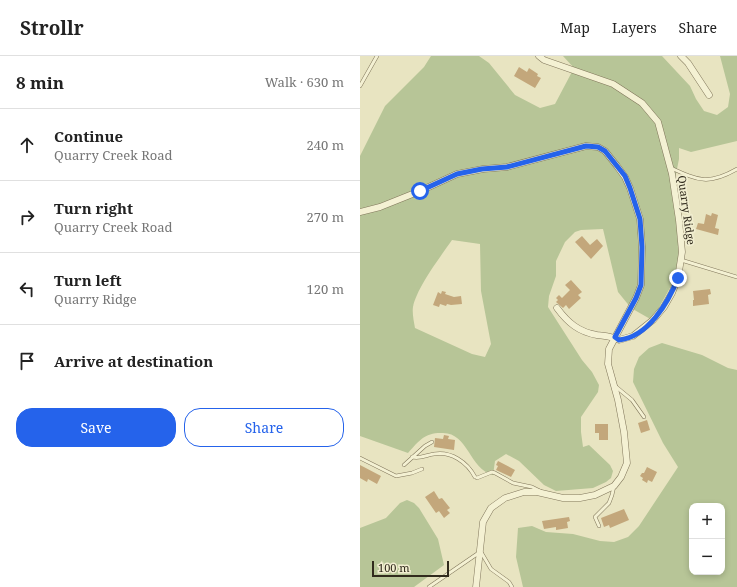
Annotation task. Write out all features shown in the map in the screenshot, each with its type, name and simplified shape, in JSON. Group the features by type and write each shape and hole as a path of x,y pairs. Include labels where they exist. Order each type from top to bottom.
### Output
{"street":[{"name":"Quarry Ridge","path":"539,56 544,60 613,84 642,103 658,122 671,168 682,252 678,278 672,294 664,307 653,320 633,336 619,340 615,337 586,333 579,330 557,308"},
{"path":"681,56 688,63 709,95"},
{"path":"360,212 380,208 457,174 482,169 507,167 586,146 598,147 605,151 625,176 640,219 642,247 641,285 636,298 609,349 608,364 624,432 627,463 621,477 614,486 595,495 580,498 563,498 541,493 524,492 505,498 491,508 484,519 476,587"}],"lane":[{"path":"360,86 377,56"},
{"path":"671,168 696,178 706,180 714,180 737,169"},
{"path":"681,260 737,277"},
{"path":"614,385 632,400 644,417"},
{"path":"404,465 425,446 432,442"},
{"path":"412,457 419,458 434,453 453,456 462,461 476,477 492,472 513,483 522,486 532,486 541,493"},
{"path":"360,458 396,476 412,473 422,469"},
{"path":"599,526 595,517 609,503 614,486"},
{"path":"429,587 480,550 491,569 509,582 512,587"}],"green space":[{"path":"431,56 479,56 489,63 515,95 540,108 555,104 574,68 563,56 662,56 690,86 704,111 717,115 728,107 730,94 720,56 737,56 737,141 691,152 679,148 679,159 674,184 680,270 652,320 631,308 618,292 603,229 581,230 575,232 565,242 556,261 556,276 549,296 548,307 582,360 592,372 599,385 598,392 581,417 583,447 589,445 610,465 613,471 611,478 593,488 556,491 544,485 519,461 506,454 495,461 493,475 479,466 463,444 450,434 430,434 422,438 408,453 360,436 360,156 385,106 424,67","holes":["452,240 480,244 481,291 491,344 485,357 472,354 415,328 413,312 415,299 419,290"]},
{"path":"662,343 702,355 728,368 737,370 737,587 523,587 516,557 518,528 532,526 546,532 573,534 600,541 614,542 628,537 639,526 678,467 663,443 633,382 634,369 639,357 649,348"},
{"path":"407,500 414,503 419,508 438,539 444,565 414,587 360,587 360,528 386,518 400,503"}],"building":[{"path":"519,67 527,72 529,68 538,74 537,76 541,78 535,88 514,76"},
{"path":"712,213 718,215 715,228 719,229 718,235 696,229 698,223 704,224 706,214 711,216"},
{"path":"582,236 590,245 597,239 603,246 591,259 575,242"},
{"path":"571,280 582,292 578,295 581,298 569,309 566,305 563,308 556,302 558,300 556,298 559,295 562,298 570,290 565,285"},
{"path":"710,289 711,294 708,295 709,304 693,306 693,291"},
{"path":"442,291 446,292 445,294 454,297 461,296 462,304 447,304 446,306 440,304 439,307 433,305 438,292 441,294"},
{"path":"647,420 650,430 641,433 638,423"},
{"path":"595,424 608,424 608,440 599,440 599,433 595,433"},
{"path":"444,435 449,436 448,439 455,440 454,450 434,447 435,438 443,439"},
{"path":"498,461 515,470 511,477 496,470"},
{"path":"360,465 381,476 377,484 368,479 367,482 360,478"},
{"path":"647,467 657,472 652,482 648,480 647,483 642,480 643,478 640,476 644,473"},
{"path":"434,491 439,499 442,498 450,508 447,510 450,513 444,518 439,511 436,513 425,497"},
{"path":"624,509 629,520 610,528 609,525 604,527 601,518"},
{"path":"569,517 570,521 567,522 568,528 556,530 556,527 544,529 542,521"}],"route":[{"path":"420,191 457,174 482,169 507,167 586,146 598,147 605,151 625,176 640,219 642,247 641,285 636,298 615,337 619,340 633,336 653,320 664,307 672,294 678,278"}]}
